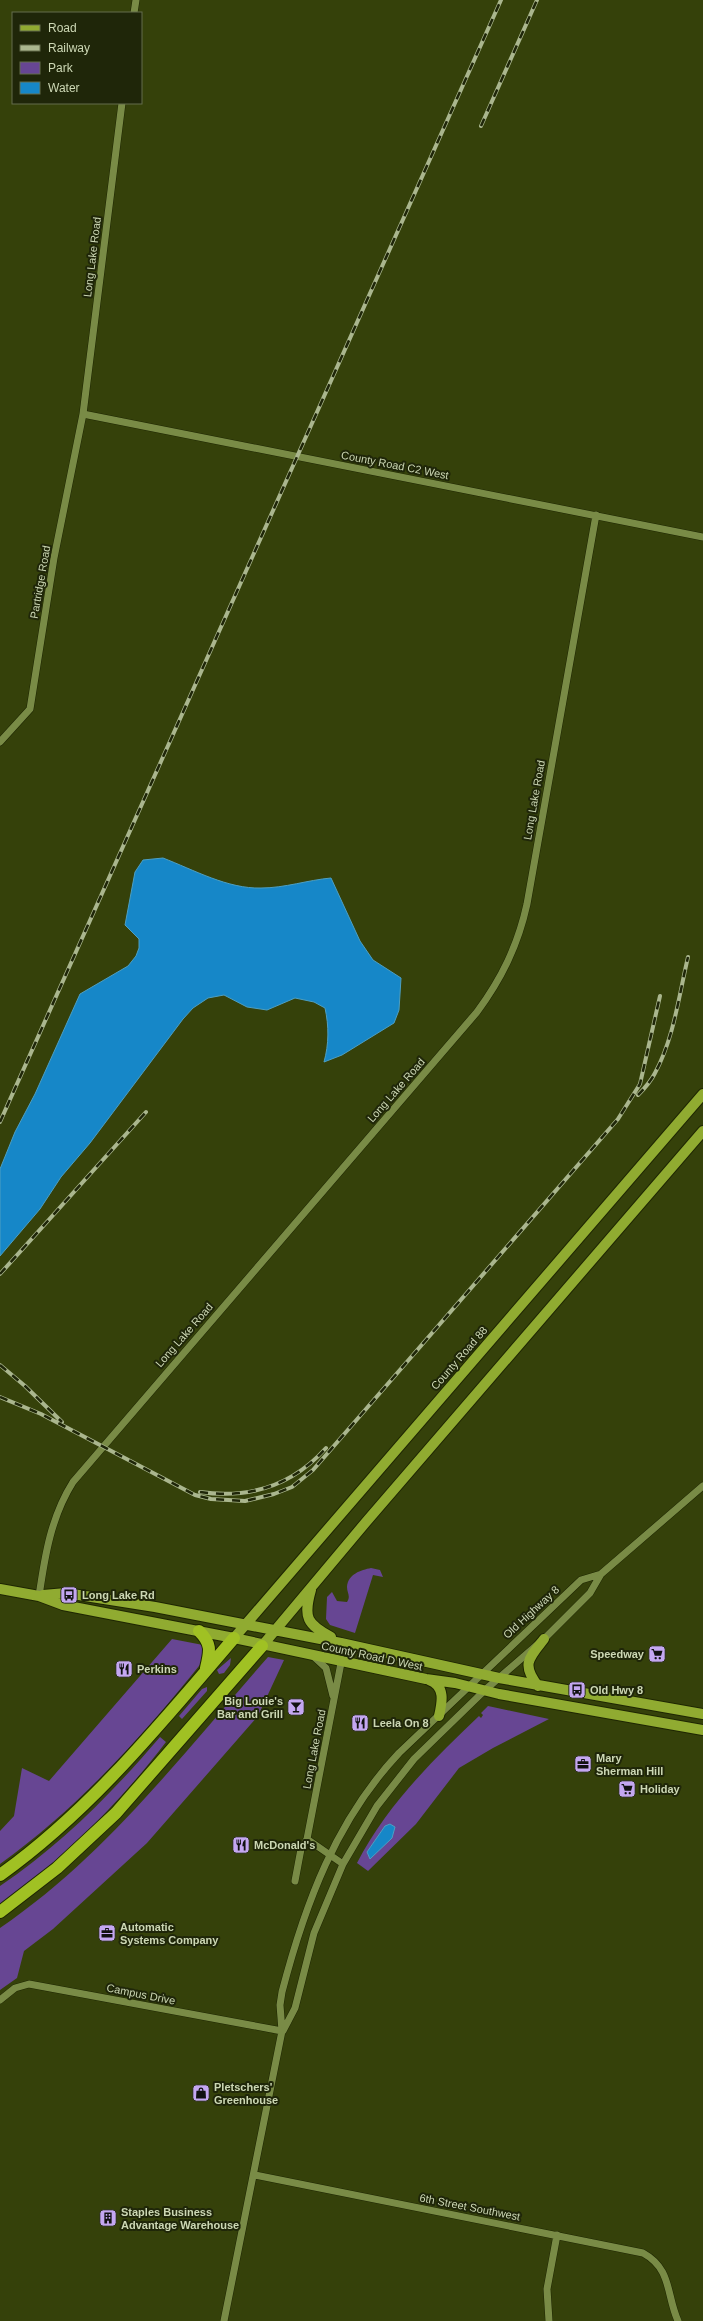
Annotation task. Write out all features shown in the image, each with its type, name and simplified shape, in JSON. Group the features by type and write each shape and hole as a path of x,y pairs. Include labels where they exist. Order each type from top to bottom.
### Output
{"highway":[{"path":"199,1631 208,1640 210,1652 205,1671"},
{"path":"0,1876 48,1839 109,1782 234,1638"},
{"path":"0,1912 57,1868 116,1813 262,1646"}],"main road":[{"name":"County Road 88","path":"234,1638 244,1624 703,1094"},
{"path":"262,1646 703,1131"},
{"path":"312,1586 308,1604 309,1621 317,1630 341,1644"},
{"name":"County Road D West","path":"0,1589 39,1596 63,1604 234,1638 262,1646 341,1663 703,1730"},
{"name":"County Road D West","path":"39,1596 66,1593 155,1607 275,1630 538,1686 612,1696 703,1714"},
{"path":"538,1686 527,1669 527,1663 544,1639"},
{"path":"426,1679 432,1681 440,1687 442,1692 443,1701 439,1716"}],"street":[{"path":"134,12 136,0"},
{"name":"Long Lake Road","path":"83,414 122,104"},
{"name":"County Road C2 West","path":"83,414 703,537"},
{"name":"Partridge Road","path":"0,742 30,709 54,558 83,414"},
{"name":"Long Lake Road","path":"39,1596 50,1531 61,1503 73,1482 477,1012 505,970 519,935 527,904 596,515"},
{"name":"Old Highway 8","path":"282,2031 295,2008 314,1933 343,1864 377,1806 414,1759 485,1690 544,1639 590,1592 601,1574 703,1486"},
{"name":"Old Highway 8","path":"282,2031 281,1998 293,1949 316,1883 355,1809 372,1783 399,1753 581,1580 601,1574"},
{"path":"313,1656 326,1668 332,1686 333,1704"},
{"name":"Long Lake Road","path":"295,1881 301,1849 307,1839 341,1663"},
{"path":"307,1839 343,1864"},
{"name":"Campus Drive","path":"0,2000 15,1988 29,1984 282,2031"},
{"path":"224,2321 255,2175 282,2031"},
{"name":"6th Street Southwest","path":"255,2175 642,2252 658,2264 667,2281 678,2321"},
{"path":"549,2321 547,2289 557,2235"}],"green space":[{"path":"371,1568 380,1570 383,1577 373,1575 355,1633 330,1625 326,1619 327,1597 332,1592 337,1601 347,1602 349,1596 347,1587 352,1576 359,1571"},
{"path":"172,1639 203,1645 203,1661 133,1743 83,1795 29,1842 0,1864 0,1831 14,1816 22,1768 49,1781"},
{"path":"268,1657 284,1660 258,1716 147,1843 53,1929 24,1951 17,1978 0,1990 0,1928 39,1899 75,1868 109,1835 174,1766"},
{"path":"231,1658 230,1665 224,1673 219,1674 217,1670"},
{"path":"207,1687 207,1691 182,1719 179,1716 202,1689"},
{"path":"488,1706 549,1719 493,1748 459,1768 416,1824 368,1871 357,1863 382,1822 396,1803 444,1750 479,1716 481,1718 483,1715 481,1713"},
{"path":"160,1737 166,1742 129,1787 89,1830 46,1869 0,1905 0,1886 44,1853 85,1817 124,1778"}],"water":[{"path":"163,858 211,878 249,887 279,887 331,878 360,941 373,960 401,978 399,1010 394,1023 342,1055 324,1062 328,1035 325,1008 314,1002 295,998 267,1010 247,1007 224,995 208,998 193,1008 183,1019 90,1143 61,1177 40,1209 0,1256 0,1169 15,1132 35,1094 80,994 128,966 136,956 139,948 139,939 125,925 135,872 143,860"},
{"path":"390,1824 395,1827 392,1838 370,1859 367,1852 385,1826"}],"railway":[{"path":"0,1122 501,0"},
{"path":"481,126 537,0"},
{"path":"638,1095 647,1085 662,1060 675,1016 688,957"},
{"path":"0,1397 41,1414 195,1495 211,1499 245,1501 274,1494 292,1487 313,1470 618,1119 640,1084 660,996"},
{"path":"0,1274 146,1112"},
{"path":"0,1365 25,1386 62,1422"},
{"path":"200,1492 218,1494 236,1493 269,1487 299,1472 326,1448"}],"place":[{"name":"Long Lake Rd","path":"69,1595"},
{"name":"Speedway","path":"657,1654"},
{"name":"Perkins","path":"124,1669"},
{"name":"Old Hwy 8","path":"577,1690"},
{"name":"Big Louie's Bar and Grill","path":"296,1707"},
{"name":"Leela On 8","path":"360,1723"},
{"name":"Mary Sherman Hill","path":"583,1764"},
{"name":"Holiday","path":"627,1789"},
{"name":"McDonald's","path":"241,1845"},
{"name":"Automatic Systems Company","path":"107,1933"},
{"name":"Pletschers' Greenhouse","path":"201,2093"},
{"name":"Staples Business Advantage Warehouse","path":"108,2218"}]}
